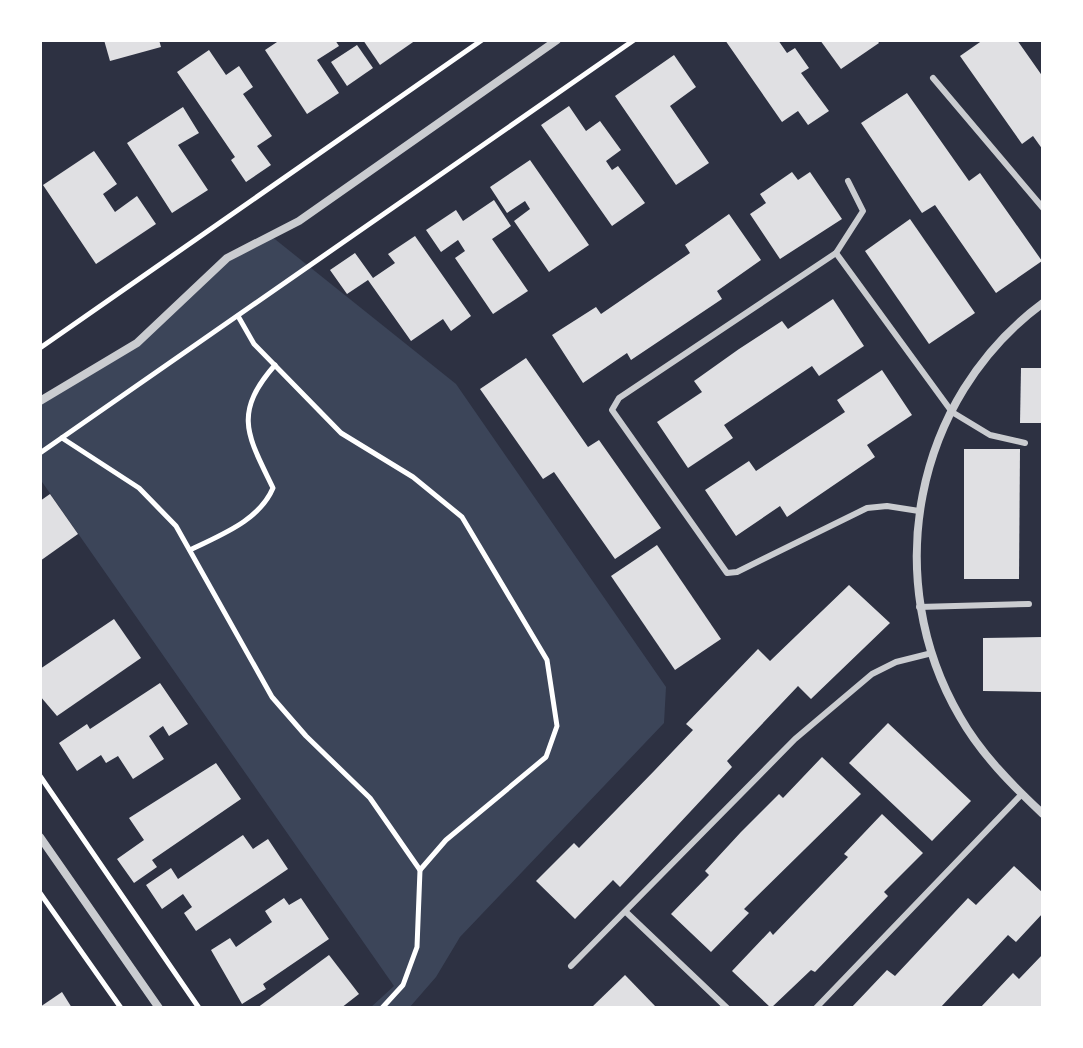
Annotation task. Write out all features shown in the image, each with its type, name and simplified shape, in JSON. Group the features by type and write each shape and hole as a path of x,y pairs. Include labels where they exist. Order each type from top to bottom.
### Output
{"street":[{"path":"40,401 137,343 227,258 299,221 557,40"},
{"path":"1043,303 995,347 952,412 930,463 919,511 914,561 919,607 932,653 960,719 990,760 1043,814"},
{"path":"40,837 159,1008"}],"lane":[{"path":"933,78 1043,208"},
{"path":"848,181 863,211 836,253 619,398 614,403 614,415 727,573 737,572 867,508 887,506 919,511"},
{"path":"836,253 952,412 990,435 1025,443"},
{"path":"919,607 1029,604"},
{"path":"571,966 795,739 861,682 896,662 932,653"},
{"path":"816,1008 1022,794"},
{"path":"626,912 727,1008"}],"path":[{"path":"40,348 482,40"},
{"path":"40,453 634,40"},
{"path":"238,316 254,344 341,433 413,477 462,517 547,660 557,726 546,757 446,840 420,870"},
{"path":"190,550 236,526 268,499 273,488 255,456 247,426 252,393 275,365"},
{"path":"62,438 139,488 176,526 272,697 306,736 370,798 420,870 417,947 398,993 382,1008"},
{"path":"40,776 199,1008"},
{"path":"40,893 121,1008"}],"shaded area":[{"path":"271,236 456,384 666,687 664,723 460,937 436,977 409,1008 370,1008 394,986 40,479 40,401 137,343 209,272"}],"building":[{"path":"104,40 159,40 161,47 110,61"},
{"path":"280,40 335,40 339,46 317,60 339,93 307,114 265,50"},
{"path":"363,40 416,40 380,65"},
{"path":"725,40 778,40 787,53 795,48 809,68 801,73 829,111 808,125 798,111 782,122"},
{"path":"820,40 877,40 879,43 841,69"},
{"path":"983,40 1017,40 1043,77 1043,150 1033,136 1022,144 960,56"},
{"path":"357,45 373,68 347,86 331,62"},
{"path":"209,50 226,75 239,66 253,87 243,94 272,136 257,146 271,165 246,182 231,160 235,157 177,72"},
{"path":"674,55 696,87 670,106 709,163 676,185 615,96"},
{"path":"907,93 969,181 980,173 1042,261 996,293 935,205 922,213 861,123"},
{"path":"569,106 586,131 600,121 621,150 606,161 612,170 618,166 645,203 612,226 541,125"},
{"path":"183,107 199,133 178,145 208,190 172,213 127,143"},
{"path":"94,151 117,184 103,194 115,212 137,196 156,224 96,264 43,185"},
{"path":"530,160 589,245 549,272 514,221 530,209 525,201 507,213 490,187"},
{"path":"792,172 798,180 810,172 842,219 780,259 750,214 766,203 760,194"},
{"path":"494,200 511,226 492,239 528,291 493,314 455,258 465,251 458,240 441,252 426,230 456,210 463,221"},
{"path":"729,214 761,260 717,291 722,299 631,360 627,353 583,383 552,335 596,307 601,314 690,253 685,245"},
{"path":"910,219 975,313 929,344 865,251"},
{"path":"415,236 471,316 451,331 443,319 411,341 368,280 347,294 330,270 355,253 373,278 395,263 388,254"},
{"path":"833,299 864,346 819,376 812,366 724,425 733,438 688,468 657,422 702,392 694,381 739,349 782,321 788,329"},
{"path":"526,358 588,447 599,440 661,528 615,559 554,472 543,479 480,389"},
{"path":"1021,368 1043,368 1043,423 1020,423"},
{"path":"882,370 912,415 867,445 875,457 787,517 780,506 736,536 705,490 749,461 756,471 845,412 837,400"},
{"path":"964,449 1020,449 1019,579 964,579"},
{"path":"50,494 78,534 40,561 40,501"},
{"path":"657,545 721,639 675,670 611,576"},
{"path":"849,585 890,623 811,699 798,686 727,761 732,767 620,887 613,880 575,919 536,881 574,843 579,848 655,770 693,730 686,724 758,649 770,661"},
{"path":"114,619 141,658 57,716 40,696 40,669"},
{"path":"1043,637 1043,692 983,691 983,638"},
{"path":"160,683 188,724 169,736 163,726 149,736 164,759 133,779 118,756 106,763 101,755 77,771 59,743 87,724 90,729"},
{"path":"888,723 971,801 932,841 849,763"},
{"path":"822,757 861,794 744,909 749,913 711,952 671,914 709,875 705,871 741,832 779,794 783,798"},
{"path":"216,763 241,799 152,860 157,867 134,883 117,859 144,840 129,818"},
{"path":"882,814 923,853 884,892 888,896 815,972 811,970 771,1008 732,971 770,931 773,935 848,857 844,854"},
{"path":"243,835 253,849 268,839 288,869 196,931 184,913 192,907 183,894 162,909 146,885 171,868 178,879"},
{"path":"1014,866 1043,893 1043,913 1016,942 1008,935 940,1008 851,1008 887,970 895,976 968,898 976,905"},
{"path":"284,898 289,905 301,898 329,939 263,984 266,989 242,1004 211,950 230,938 236,947 272,922 265,911"},
{"path":"1043,954 1043,1008 980,1008 1013,973 1019,979"},
{"path":"329,955 359,994 341,1008 257,1008"},
{"path":"625,975 657,1008 591,1008"},
{"path":"62,992 72,1008 40,1008 40,1007"}]}
